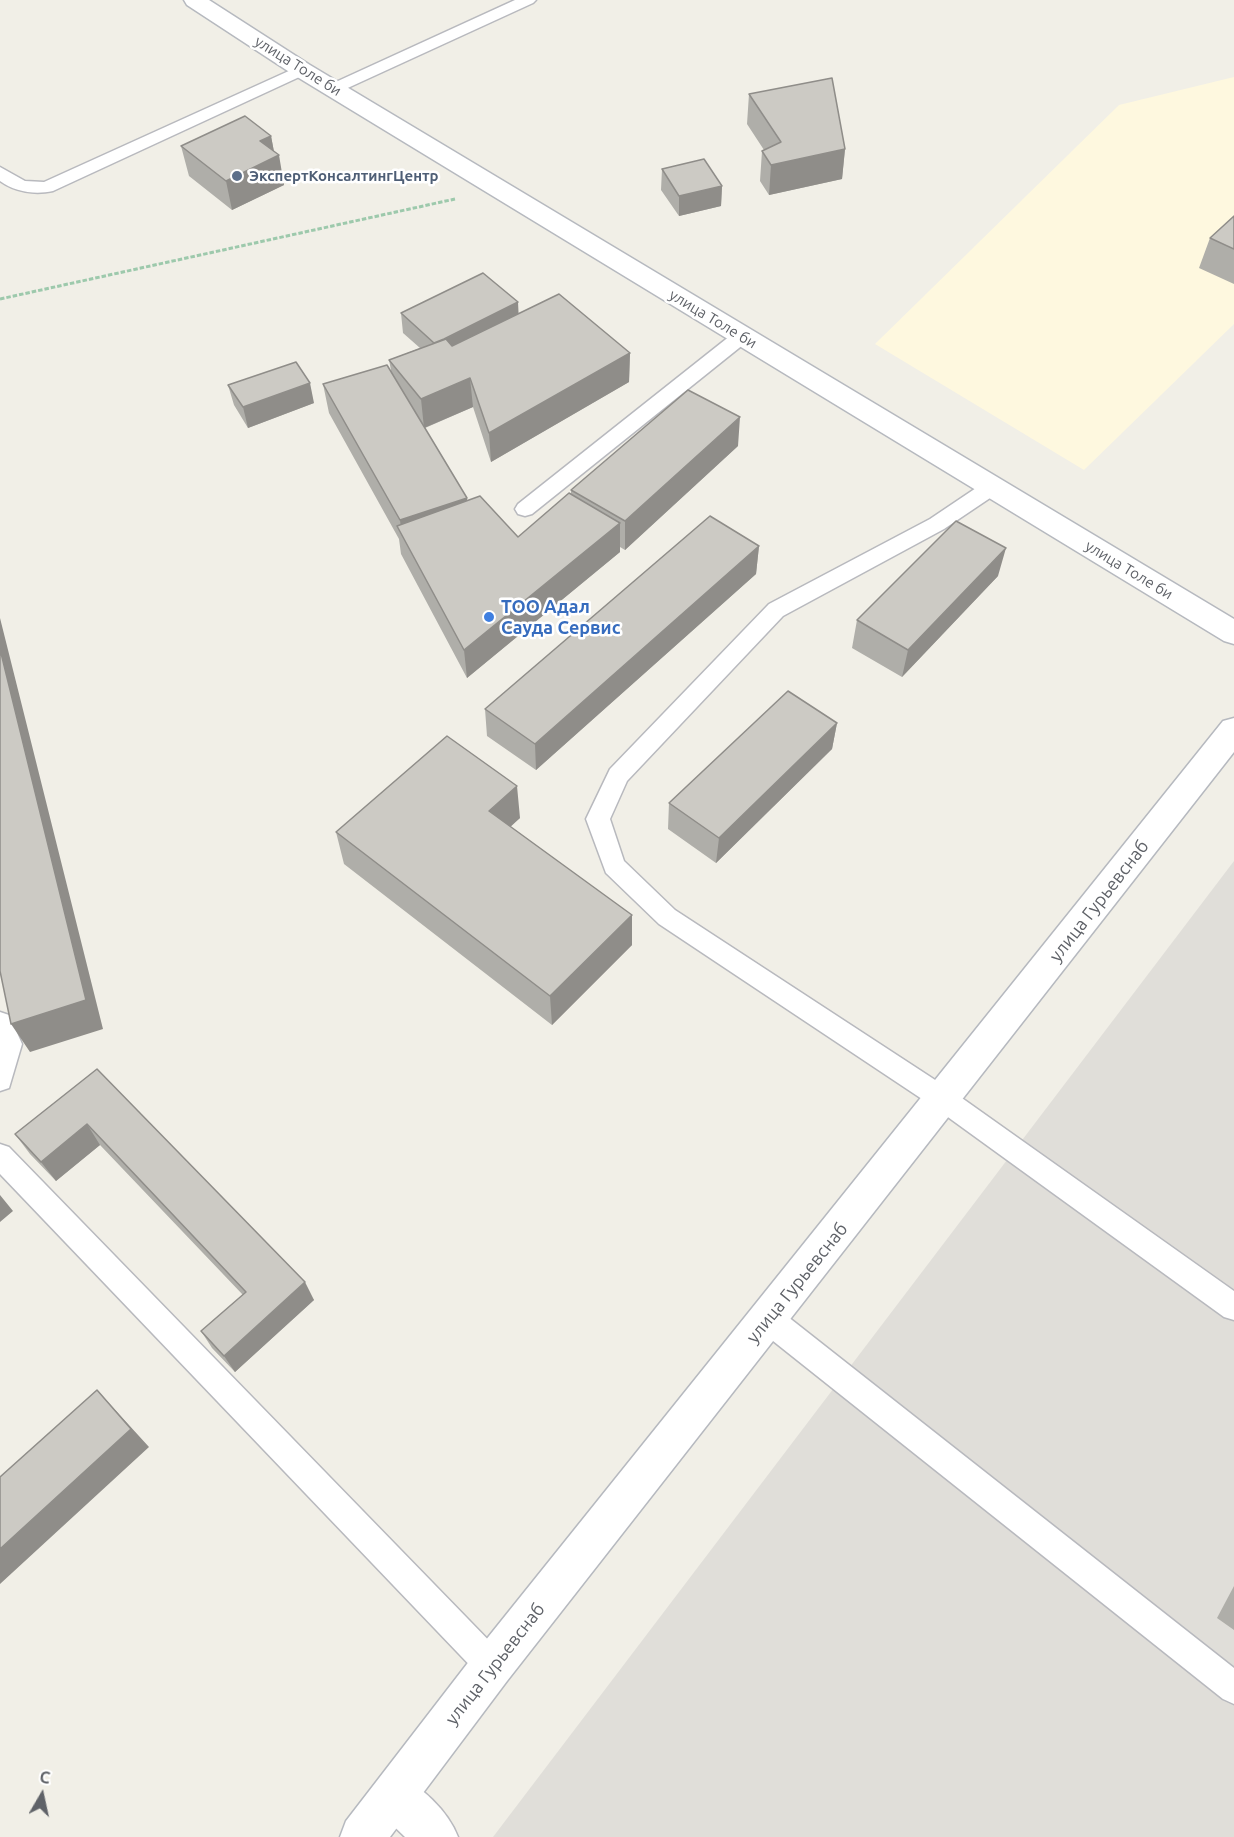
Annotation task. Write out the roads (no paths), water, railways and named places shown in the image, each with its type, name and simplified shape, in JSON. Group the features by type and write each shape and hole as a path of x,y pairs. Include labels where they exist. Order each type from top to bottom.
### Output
{"street":[{"name":"улица Толе би","path":"195,0 302,70 1234,633"},
{"name":"улица Гурьевснаб","path":"362,1837 492,1666 1234,730"},
{"path":"395,1796 436,1837"}],"lane":[{"path":"333,88 528,0"},
{"path":"0,172 11,183 26,188 47,187 302,70"},
{"path":"525,509 742,336"},
{"path":"992,487 937,524 776,610 618,775 598,819 614,866 667,916 943,1099 1234,1307"},
{"path":"0,1023 9,1044 0,1080"},
{"path":"0,1156 492,1666"},
{"path":"768,1319 1234,1688"}],"place":[{"name":"ЭкспертКонсалтингЦентр","path":"237,176"},
{"name":"ТОО Адал Сауда Сервис","path":"489,617"}]}
